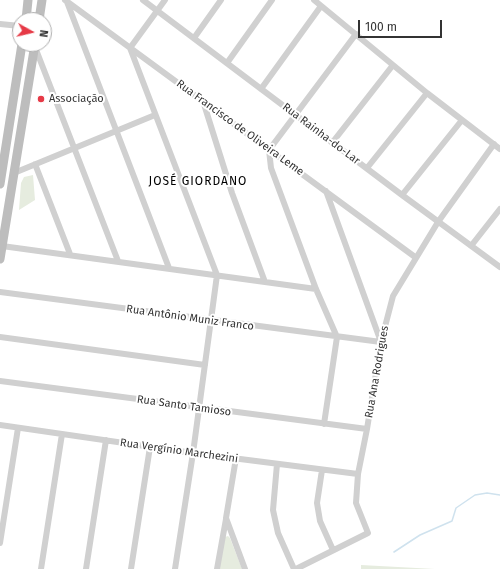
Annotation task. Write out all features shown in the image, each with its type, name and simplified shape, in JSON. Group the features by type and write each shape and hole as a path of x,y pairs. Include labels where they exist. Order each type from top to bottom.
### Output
{"main road":[{"path":"27,12 28,0"},
{"path":"40,12 42,0"},
{"path":"0,184 21,52"},
{"path":"0,259 34,52"}],"street":[{"name":"Rua Rainha-do-Lar","path":"143,0 438,222 500,266"},
{"path":"164,0 130,48 217,275 193,453 175,569"},
{"path":"194,38 221,0"},
{"path":"227,64 272,0"},
{"path":"314,0 427,93 500,149"},
{"path":"66,1 115,132 169,268"},
{"name":"Rua Francisco de Oliveira Leme","path":"66,1 415,257"},
{"path":"261,89 321,6"},
{"path":"0,24 12,25"},
{"path":"324,424 336,337 316,289 271,168 269,150 356,34"},
{"path":"38,52 118,261"},
{"path":"332,143 393,65"},
{"path":"367,168 427,93"},
{"path":"203,101 232,193 264,282"},
{"path":"14,172 155,115"},
{"path":"402,195 462,120"},
{"name":"Rua Ana Rodrigues","path":"333,550 368,533 356,503 358,474 381,342 393,296 415,257 438,222 494,144"},
{"path":"35,164 70,254"},
{"path":"326,191 381,342"},
{"path":"471,246 500,209"},
{"path":"2,246 70,254 316,289"},
{"name":"Rua Antônio Muniz Franco","path":"0,292 381,342"},
{"path":"0,337 205,365"},
{"name":"Rua Santo Tamioso","path":"0,381 367,429"},
{"name":"Rua Vergínio Marchezini","path":"0,425 193,453 358,474"},
{"path":"0,543 18,428"},
{"path":"41,569 62,434"},
{"path":"86,569 106,440"},
{"path":"131,569 150,447"},
{"path":"217,569 236,458"},
{"path":"277,464 273,510 278,533 295,569 333,550 320,521 317,503 322,470"},
{"path":"226,518 245,569"}],"shaded area":[{"path":"33,175 35,200 19,210 21,183 24,177"},
{"path":"228,536 242,569 219,569 225,537"},
{"path":"361,565 435,569 361,569"}],"waterway":[{"path":"394,552 420,535 452,521 456,508 475,495 487,493 500,495"}],"place":[{"name":"Associação","path":"41,99"}],"district":[{"name":"JOSÉ GIORDANO","path":"198,182"}]}
